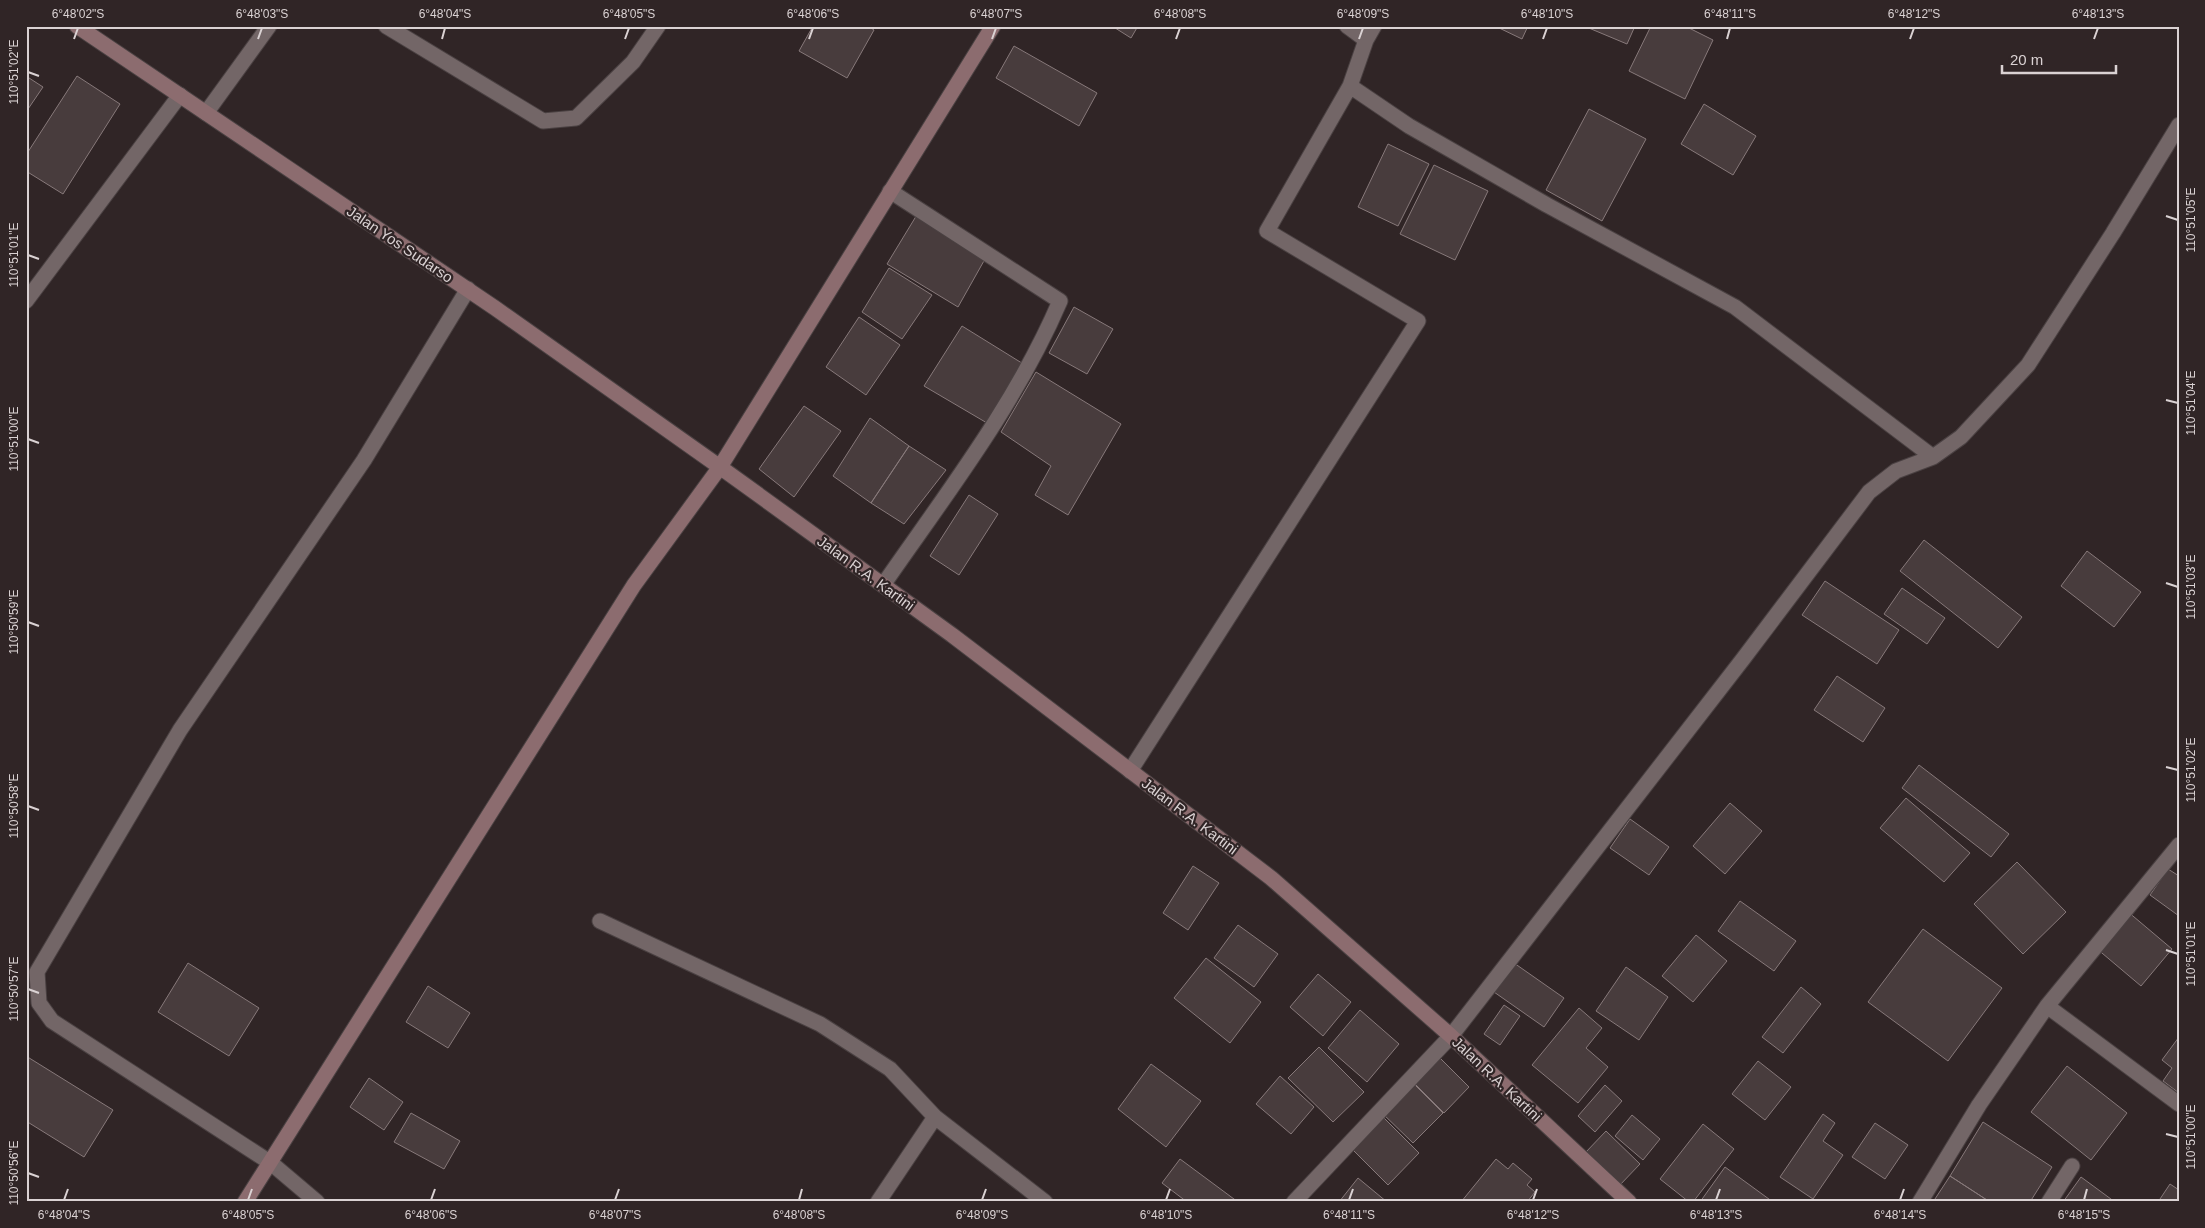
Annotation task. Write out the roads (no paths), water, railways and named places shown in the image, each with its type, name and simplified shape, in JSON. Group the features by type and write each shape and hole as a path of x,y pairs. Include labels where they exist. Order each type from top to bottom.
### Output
{"street":[{"name":"Jalan Yos Sudarso","path":"77,26 468,289 720,467"},
{"path":"206,113 270,26"},
{"path":"386,26 543,122 576,118 633,62 658,26"},
{"path":"245,1202 634,585 720,467 993,26"},
{"path":"1347,26 1366,40"},
{"path":"1130,771 1418,321 1267,231 1350,86 1366,40 1374,26"},
{"path":"1350,86 1409,126 1547,205 1735,307 1933,457"},
{"path":"26,301 180,95"},
{"path":"1294,1202 1451,1036 1743,659 1869,492 1896,471 1933,457 1961,437 2028,365 2113,233 2179,125"},
{"path":"883,585 985,438 1028,368 1060,301 890,191"},
{"path":"317,1202 271,1163 52,1021 39,1003 32,969 180,730 364,460 468,289"},
{"name":"Jalan R.A. Kartini","path":"720,467 883,585 1271,878 1451,1036 1629,1202"},
{"path":"1920,1202 1979,1105 2047,1006 2179,844"},
{"path":"600,921 820,1024 890,1069 935,1117 1045,1202"},
{"path":"2047,1006 2179,1104"},
{"path":"878,1202 935,1117"},
{"path":"2049,1202 2072,1166"}]}
